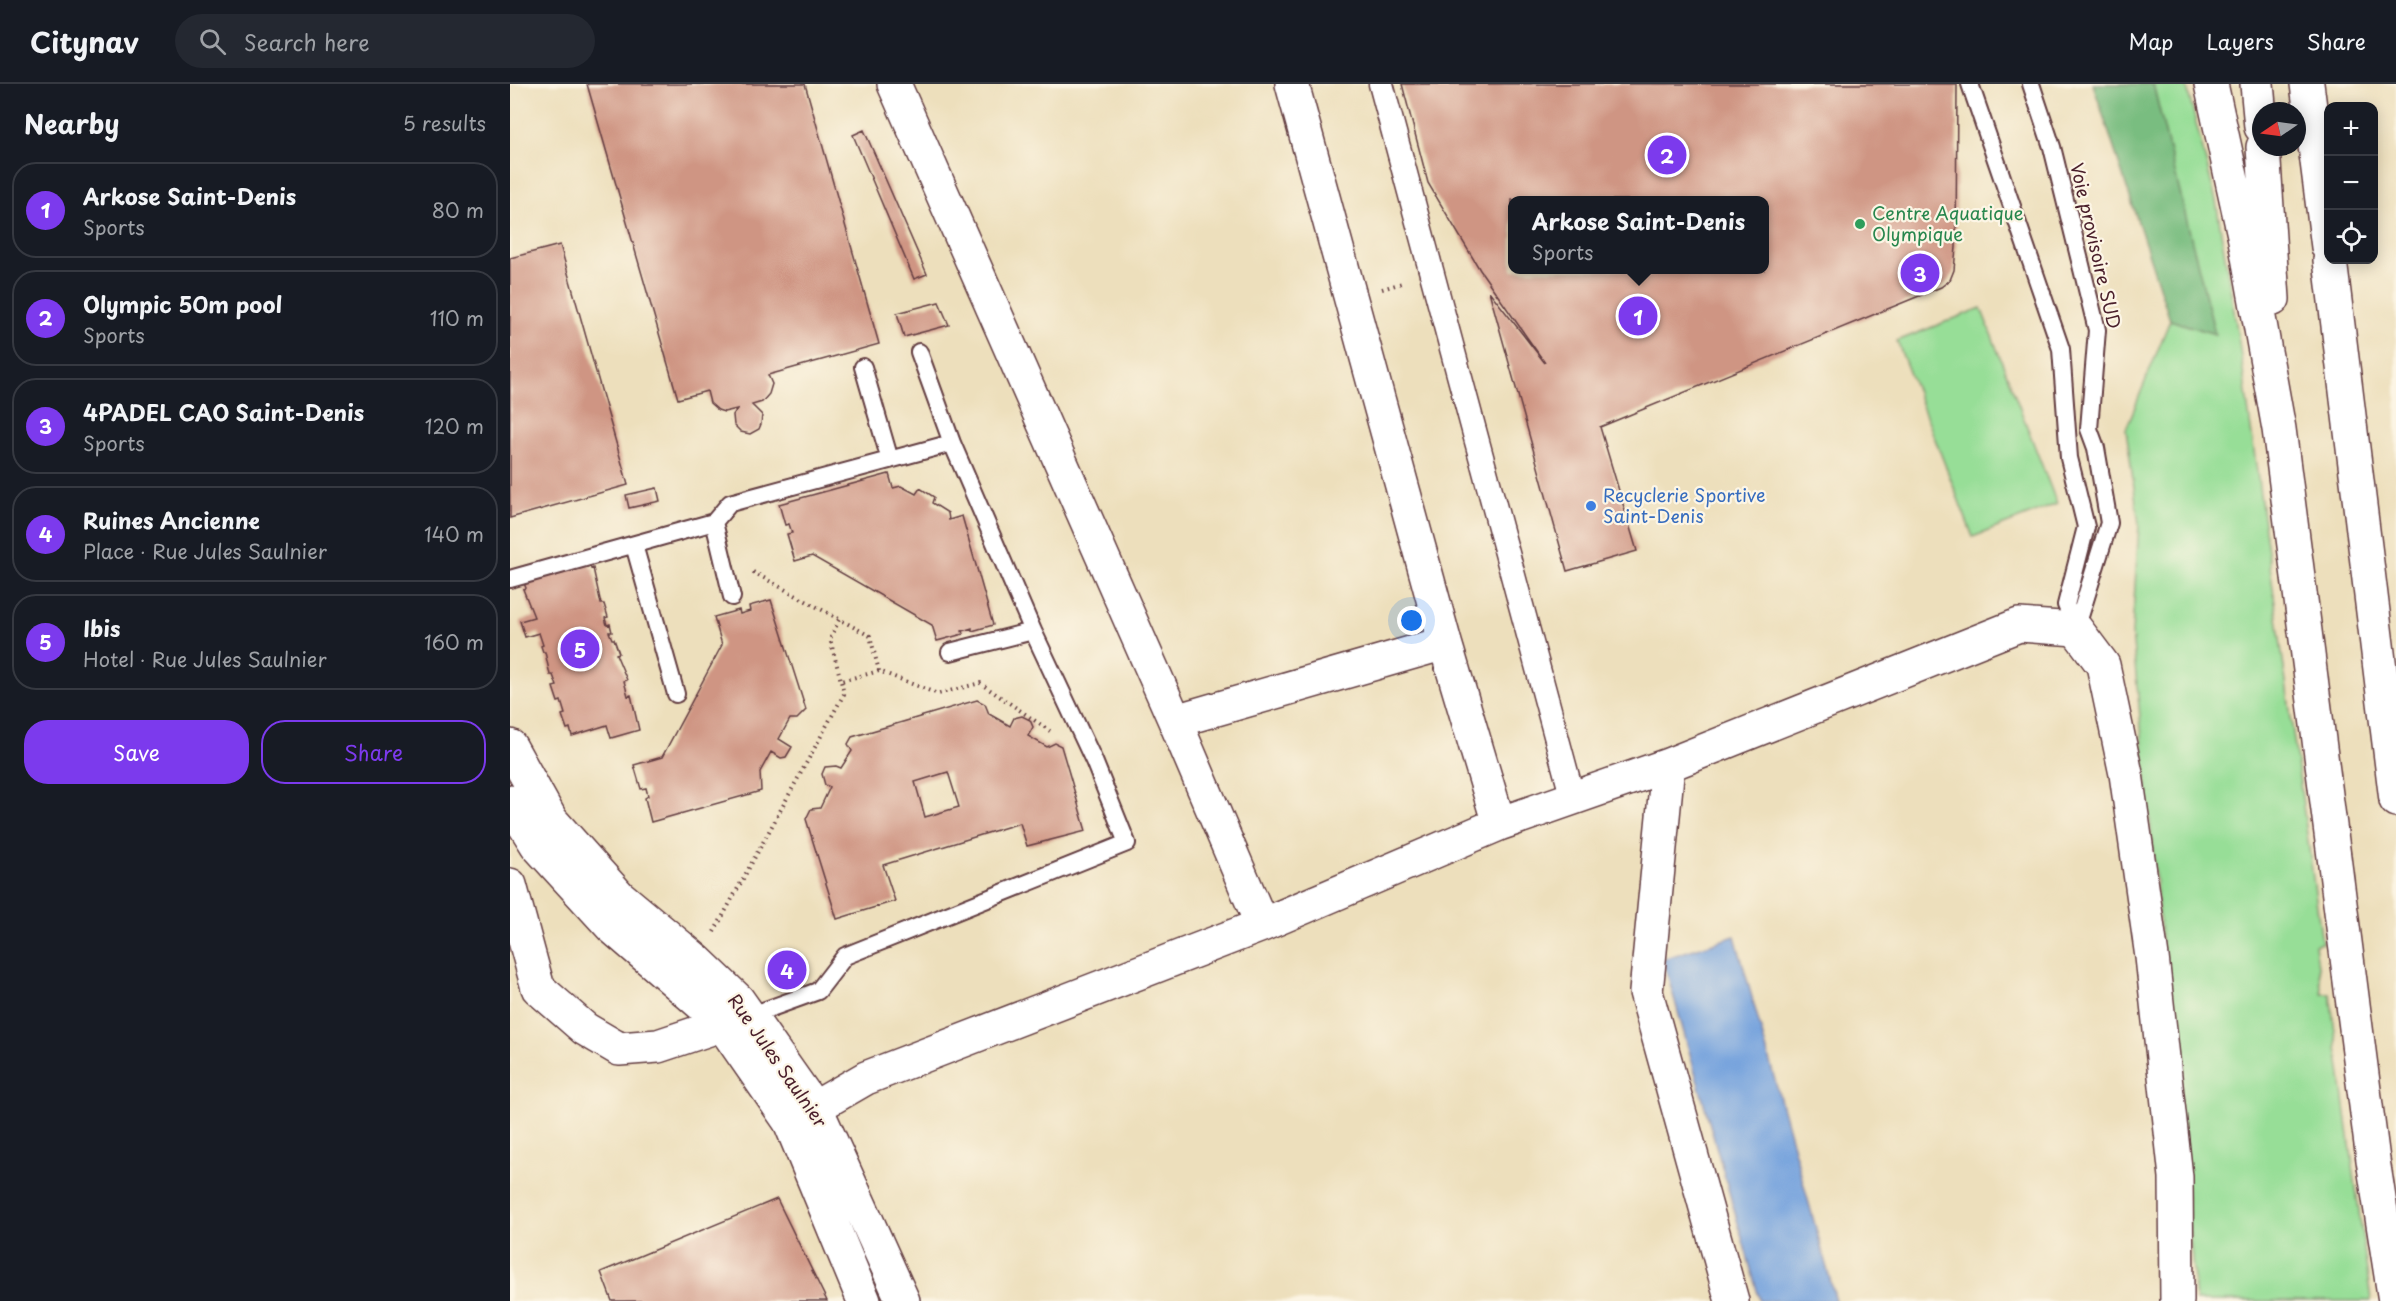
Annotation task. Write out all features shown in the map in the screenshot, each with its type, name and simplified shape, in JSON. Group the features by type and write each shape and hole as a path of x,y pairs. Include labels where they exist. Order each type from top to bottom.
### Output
{"main road":[{"path":"894,84 1175,721 1262,925"},
{"path":"1292,84 1445,643 1499,824"},
{"path":"2211,84 2245,240 2279,429 2370,1137 2395,1301"},
{"path":"2257,84 2259,102"},
{"path":"2307,84 2324,216"},
{"path":"2264,156 2279,429"},
{"path":"2330,264 2396,800"},
{"path":"802,1115 866,1078 1262,925 1499,824 1668,765 2019,624 2076,629 2103,665 2126,774 2152,957 2176,1177 2177,1301"},
{"path":"1175,721 1445,643"},
{"name":"Rue Jules Saulnier","path":"510,746 551,820 619,896 696,960 738,1000 736,1020"},
{"path":"1668,765 1646,992 1732,1301"},
{"name":"Rue Jules Saulnier","path":"510,802 537,845 612,927 707,1009 736,1020 802,1115 864,1301"},
{"path":"510,885 538,988 585,1029 619,1049 658,1046 736,1020"},
{"name":"Rue Jules Saulnier","path":"802,1115 819,1115 903,1301"}],"street":[{"path":"1381,84 1573,799"}],"lane":[{"path":"1970,84 2061,349 2069,458 2086,527 2066,605 2076,629"},
{"name":"Voie provisoire SUD","path":"2031,84 2052,147 2097,330 2089,429 2096,448 2109,523 2076,629"},
{"path":"736,1020 818,991 844,956 1127,843 1094,761 1033,631 952,443 919,352"},
{"path":"863,367 890,460"},
{"path":"510,579 714,522 730,503 952,443"},
{"path":"714,522 732,597"},
{"path":"634,545 676,694"},
{"path":"950,652 1033,631"}],"path":[{"path":"1351,297 1401,283 1399,273"},
{"path":"720,554 870,636 879,671"},
{"path":"696,960 844,694 830,639 839,620"},
{"path":"841,681 879,671 938,694 980,683 1094,761"}],"green space":[{"path":"2093,84 2153,84 2215,334 2170,320"},
{"path":"2153,84 2186,84 2216,201 2239,342 2322,943 2315,945 2322,994 2330,994 2371,1301 2196,1301 2132,633 2139,524 2126,429 2170,320 2214,334"},
{"path":"1981,308 2057,504 1973,537 1897,341"}],"water":[{"path":"1735,936 1836,1301 1760,1301 1663,959"}],"building":[{"path":"587,84 805,84 879,344 768,375 772,384 769,394 762,402 752,405 762,415 761,424 759,429 750,434 741,432 734,425 733,415 737,409 724,412 718,410 710,403 707,391 678,399"},
{"name":"Centre Aquatique Olympique","path":"1402,84 1957,84 1956,247 1954,270 1950,280 1941,287 1600,427 1637,551 1567,571 1489,291 1545,363 1480,270 1428,183"},
{"path":"864,130 927,274 914,279 853,135"},
{"path":"560,245 628,485 510,518 510,258"},
{"path":"939,302 949,325 904,337 897,313"},
{"path":"889,474 893,488 901,486 916,494 920,488 934,497 932,503 948,513 949,520 962,516 993,625 972,631 972,628 962,631 963,634 937,641 932,625 812,556 795,561 787,534 792,533 789,524 785,525 779,504"},
{"path":"657,488 660,501 629,508 626,495"},
{"path":"589,563 591,569 593,568 601,604 604,604 608,617 605,618 607,625 610,624 612,632 609,632 619,653 616,654 627,680 624,681 628,696 631,695 639,730 611,738 607,725 572,736 562,715 565,714 561,701 558,702 553,687 557,686 553,675 550,675 539,633 525,637 520,621 534,617 523,589 526,588 524,583"},
{"path":"771,600 806,710 797,719 790,719 779,739 792,747 786,757 781,758 771,752 760,772 761,791 651,822 645,798 648,796 646,788 641,789 634,765 662,757 722,645 714,617 739,610 740,614 750,611 749,606"},
{"path":"977,700 985,704 989,714 1010,726 1014,718 1022,716 1030,720 1033,727 1028,736 1047,747 1055,743 1061,746 1086,831 1027,846 1020,823 883,865 895,901 837,919 806,819 811,809 820,808 830,787 825,785 822,774 825,767 841,768 852,751 848,744 852,737","holes":["948,772 959,807 925,817 915,782"]},
{"path":"777,1199 827,1301 612,1301 601,1272"}],"place":[{"name":"Olympic 50m pool","path":"1667,155"},
{"name":"Centre Aquatique Olympique","path":"1860,224"},
{"name":"4PADEL CAO Saint-Denis","path":"1920,273"},
{"name":"Arkose Saint-Denis","path":"1638,316"},
{"name":"Recyclerie Sportive Saint-Denis","path":"1591,506"},
{"name":"Ibis","path":"580,649"},
{"name":"Ruines Ancienne","path":"787,970"}]}
